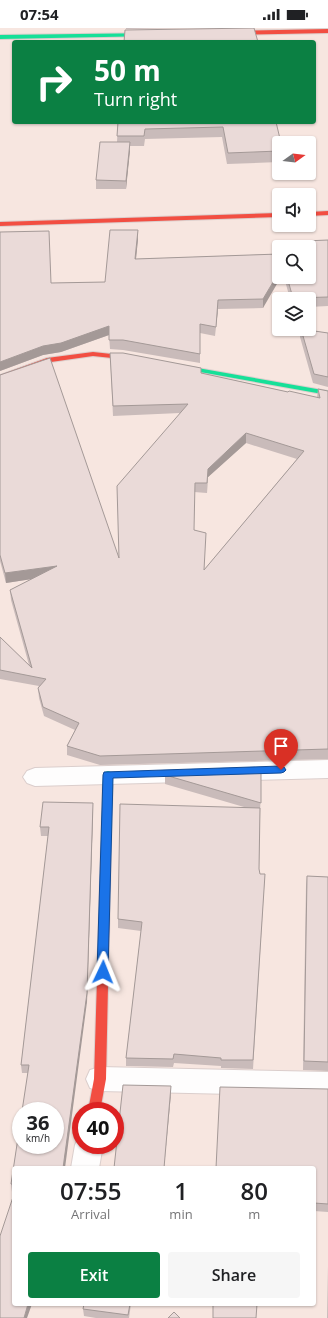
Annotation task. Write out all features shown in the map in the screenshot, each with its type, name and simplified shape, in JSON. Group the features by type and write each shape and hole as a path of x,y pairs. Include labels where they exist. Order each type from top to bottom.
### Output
{"street":[{"path":"213,33 328,31"},
{"path":"0,37 166,34"},
{"path":"316,214 328,213"},
{"path":"0,224 272,215"},
{"path":"0,378 50,360 93,354 123,356 146,360"},
{"path":"161,363 328,393"},
{"path":"35,777 328,768"},
{"path":"96,1102 100,1079 108,775"},
{"path":"100,1079 328,1084"},
{"path":"85,1166 87,1154"}],"shaded area":[{"path":"0,28 328,28 328,1318 0,1318"}],"building":[{"path":"254,28 257,40 124,40 125,30"},
{"path":"118,124 276,124 279,136 272,136 272,151 228,153 223,127 145,129 144,136 117,136"},
{"path":"100,142 130,142 126,181 96,180"},
{"path":"110,230 138,230 135,259 272,254 272,284 263,299 218,300 216,327 200,324 200,354 123,340 109,340 109,326 61,343 43,346 0,362 0,232 49,231 51,283 105,282"},
{"path":"316,240 328,240 328,297 316,297 316,292 291,292 289,284 316,284"},
{"path":"316,331 328,333 328,377 314,374 303,336 316,336"},
{"path":"110,353 123,353 201,368 201,373 320,398 318,389 328,391 328,749 100,756 67,746 79,723 43,707 38,688 46,679 0,670 0,637 32,668 10,590 57,566 5,573 0,555 0,375 50,358 119,558 117,486 188,404 113,406","holes":["246,433 304,451 204,570 206,533 194,530 195,483 207,483 208,469"]},
{"path":"261,772 261,803 165,775"},
{"path":"43,802 93,803 87,993 63,1166 14,1166 16,1154 64,1154 64,1102 23,1102 29,1065 21,1065 49,827 40,827"},
{"path":"120,804 260,808 259,869 260,874 265,874 253,1060 221,1060 221,1058 174,1054 173,1059 126,1058 142,922 118,919"},
{"path":"307,876 328,877 328,1062 304,1061"},
{"path":"123,1085 171,1086 164,1166 114,1166 116,1154 124,1154 124,1102 121,1102"},
{"path":"220,1087 328,1089 328,1204 316,1203 316,1166 216,1166"},
{"path":"12,1200 12,1306 27,1306 24,1318 0,1318 0,1236"},
{"path":"84,1306 130,1306 128,1315 83,1309"},
{"path":"213,1306 257,1306 256,1318 213,1318"},
{"path":"174,1312 180,1318 168,1318"}],"traffic: fast":[{"path":"0,37 155,34"},
{"path":"172,365 328,393"},
{"path":"106,846 108,775"}],"traffic: jam":[{"path":"225,33 328,31"},
{"path":"316,214 328,213"},
{"path":"0,224 272,215"},
{"path":"0,378 50,360 93,354 140,359"},
{"path":"96,1102 100,1079 106,846"}],"route":[{"path":"103,972 108,775 281,770"}]}
